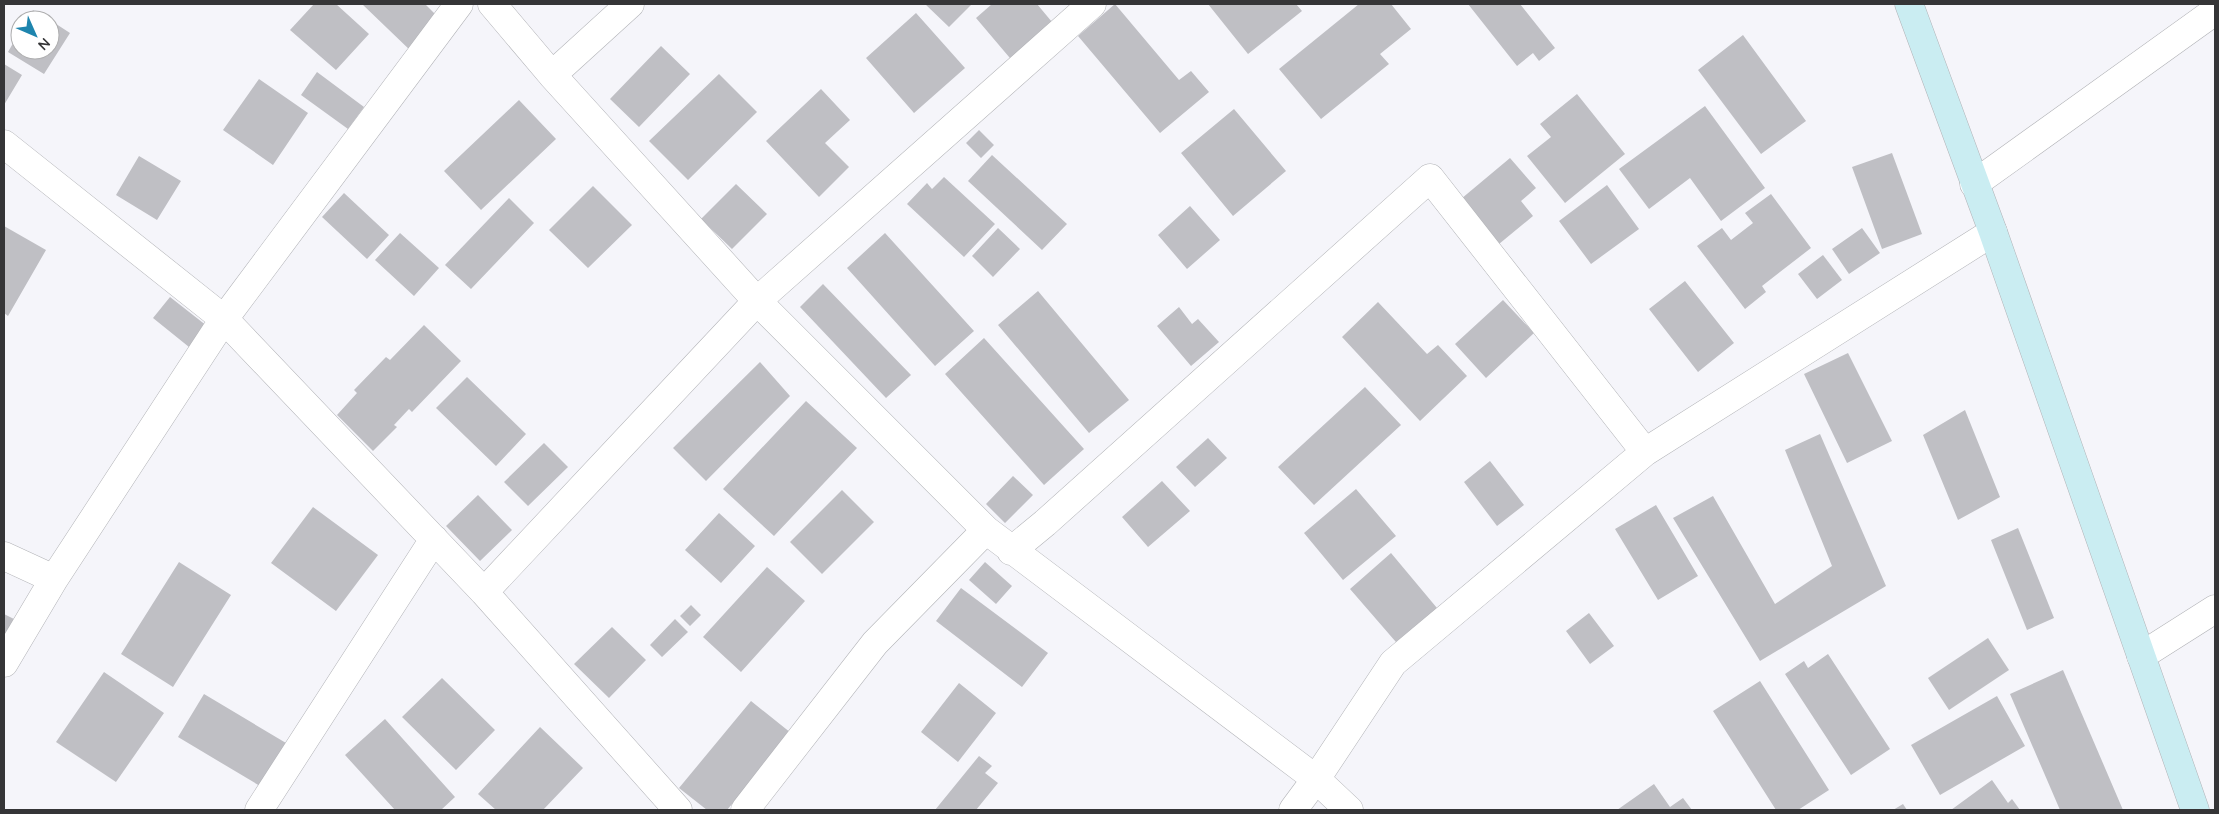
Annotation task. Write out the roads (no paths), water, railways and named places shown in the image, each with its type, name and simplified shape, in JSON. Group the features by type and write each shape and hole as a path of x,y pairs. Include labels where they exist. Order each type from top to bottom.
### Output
{"street":[{"path":"4,663 54,579 224,319 459,4"},
{"path":"492,4 552,75 757,301 986,530 1011,551 1316,779 1349,810"},
{"path":"552,75 630,4"},
{"path":"484,592 757,301 1092,4"},
{"path":"1909,4 1992,232 2195,810"},
{"path":"1974,184 2215,11"},
{"path":"4,144 224,319 484,592 678,810"},
{"path":"1011,551 1045,523 1430,178 1645,452"},
{"path":"1293,810 1394,663 1645,452 1992,232"},
{"path":"745,810 875,643 986,530"},
{"path":"259,810 434,539"},
{"path":"4,556 54,579"},
{"path":"2141,656 2215,609"}]}
